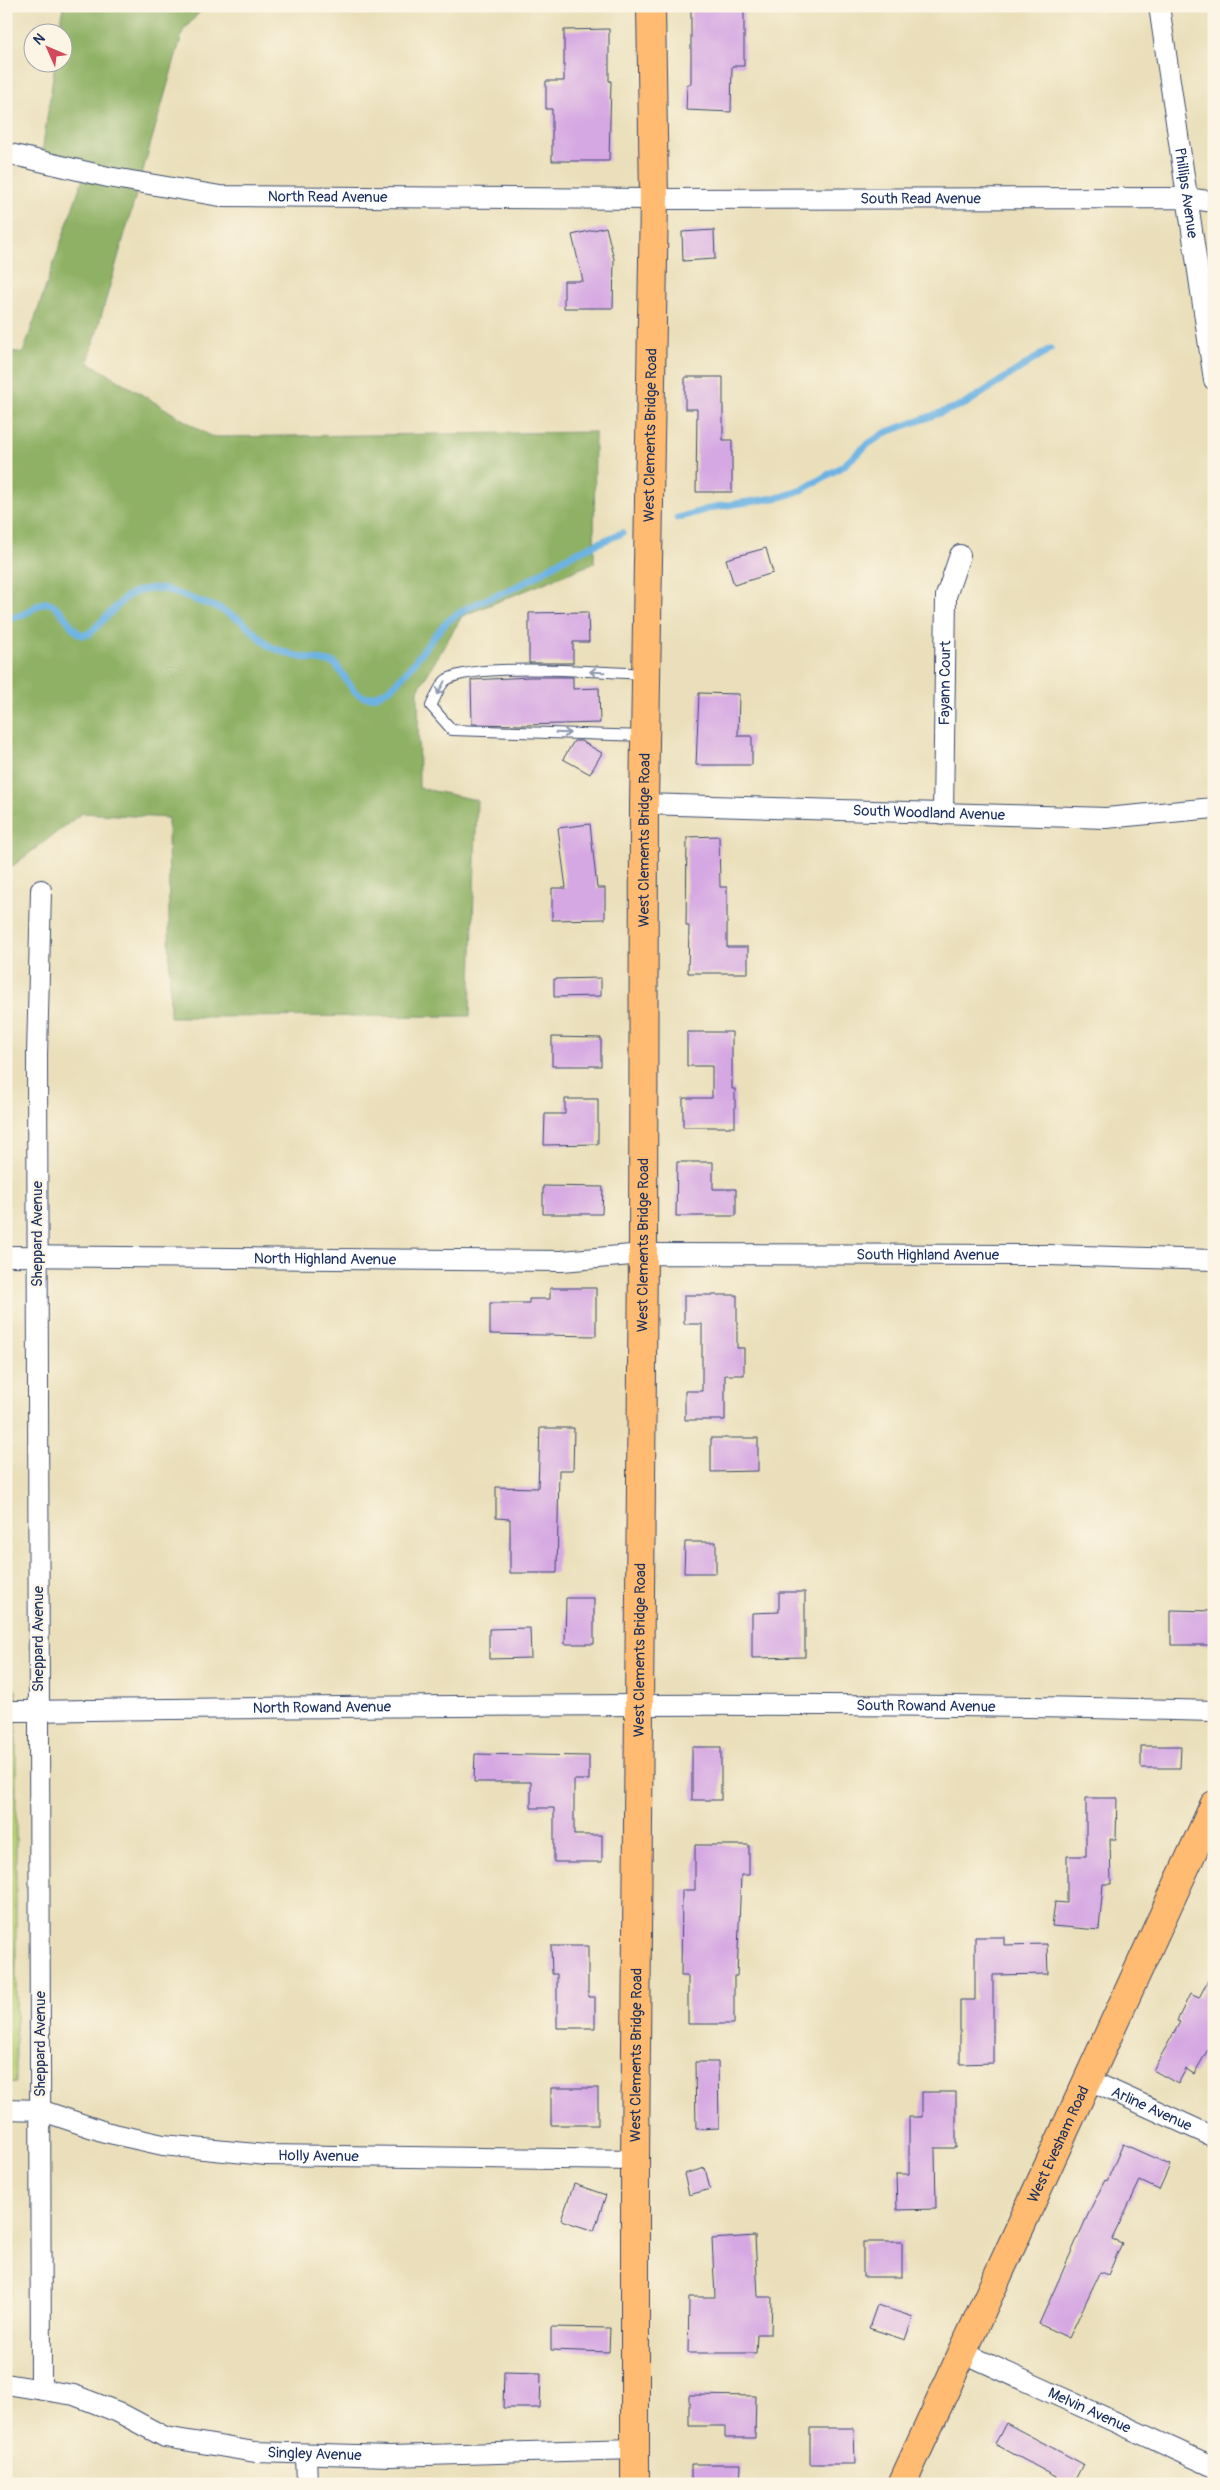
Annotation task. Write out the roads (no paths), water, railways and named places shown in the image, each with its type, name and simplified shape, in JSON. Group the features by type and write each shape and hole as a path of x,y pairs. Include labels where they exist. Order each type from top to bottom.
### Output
{"main road":[{"name":"West Clements Bridge Road","path":"635,2484 634,2160 644,1254 644,736 654,199 651,6"},
{"name":"West Evesham Road","path":"902,2484 964,2353 1214,1805"}],"street":[{"name":"Phillips Avenue","path":"1159,6 1214,380"},
{"name":"North Read Avenue","path":"6,152 108,176 220,196 654,199"},
{"name":"South Read Avenue","path":"654,199 1187,198 1214,202"},
{"name":"Fayann Court","path":"943,814 946,596 960,555"},
{"name":"South Woodland Avenue","path":"644,804 1106,818 1214,808"},
{"name":"Sheppard Avenue","path":"41,890 37,1055 41,2389"},
{"name":"North Highland Avenue","path":"6,1256 562,1261 644,1254"},
{"name":"South Highland Avenue","path":"644,1254 1049,1255 1214,1260"},
{"name":"North Rowand Avenue","path":"6,1711 638,1703"},
{"name":"South Rowand Avenue","path":"638,1703 1021,1706 1214,1712"},
{"name":"Arline Avenue","path":"1089,2080 1214,2137"},
{"name":"Holly Avenue","path":"6,2109 40,2110 106,2132 164,2145 266,2156 634,2160"},
{"name":"Melvin Avenue","path":"964,2353 1214,2467"},
{"name":"Singley Avenue","path":"6,2384 74,2395 100,2405 165,2437 255,2452 390,2456 634,2450"},
{"path":"306,2455 307,2484"}],"lane":[{"path":"644,736 452,730 431,706 445,680 465,672 541,670 646,674"}],"waterway":[{"path":"677,518 715,507 781,497 802,490 843,466 868,444 887,432 965,404 1050,349"},
{"path":"6,618 20,616 43,603 47,603 57,608 81,635 89,634 127,596 152,588 164,589 218,608 242,621 270,647 296,656 334,663 354,690 364,697 371,697 382,693 402,677 438,631 454,616 525,582 568,557 622,533"}]}
